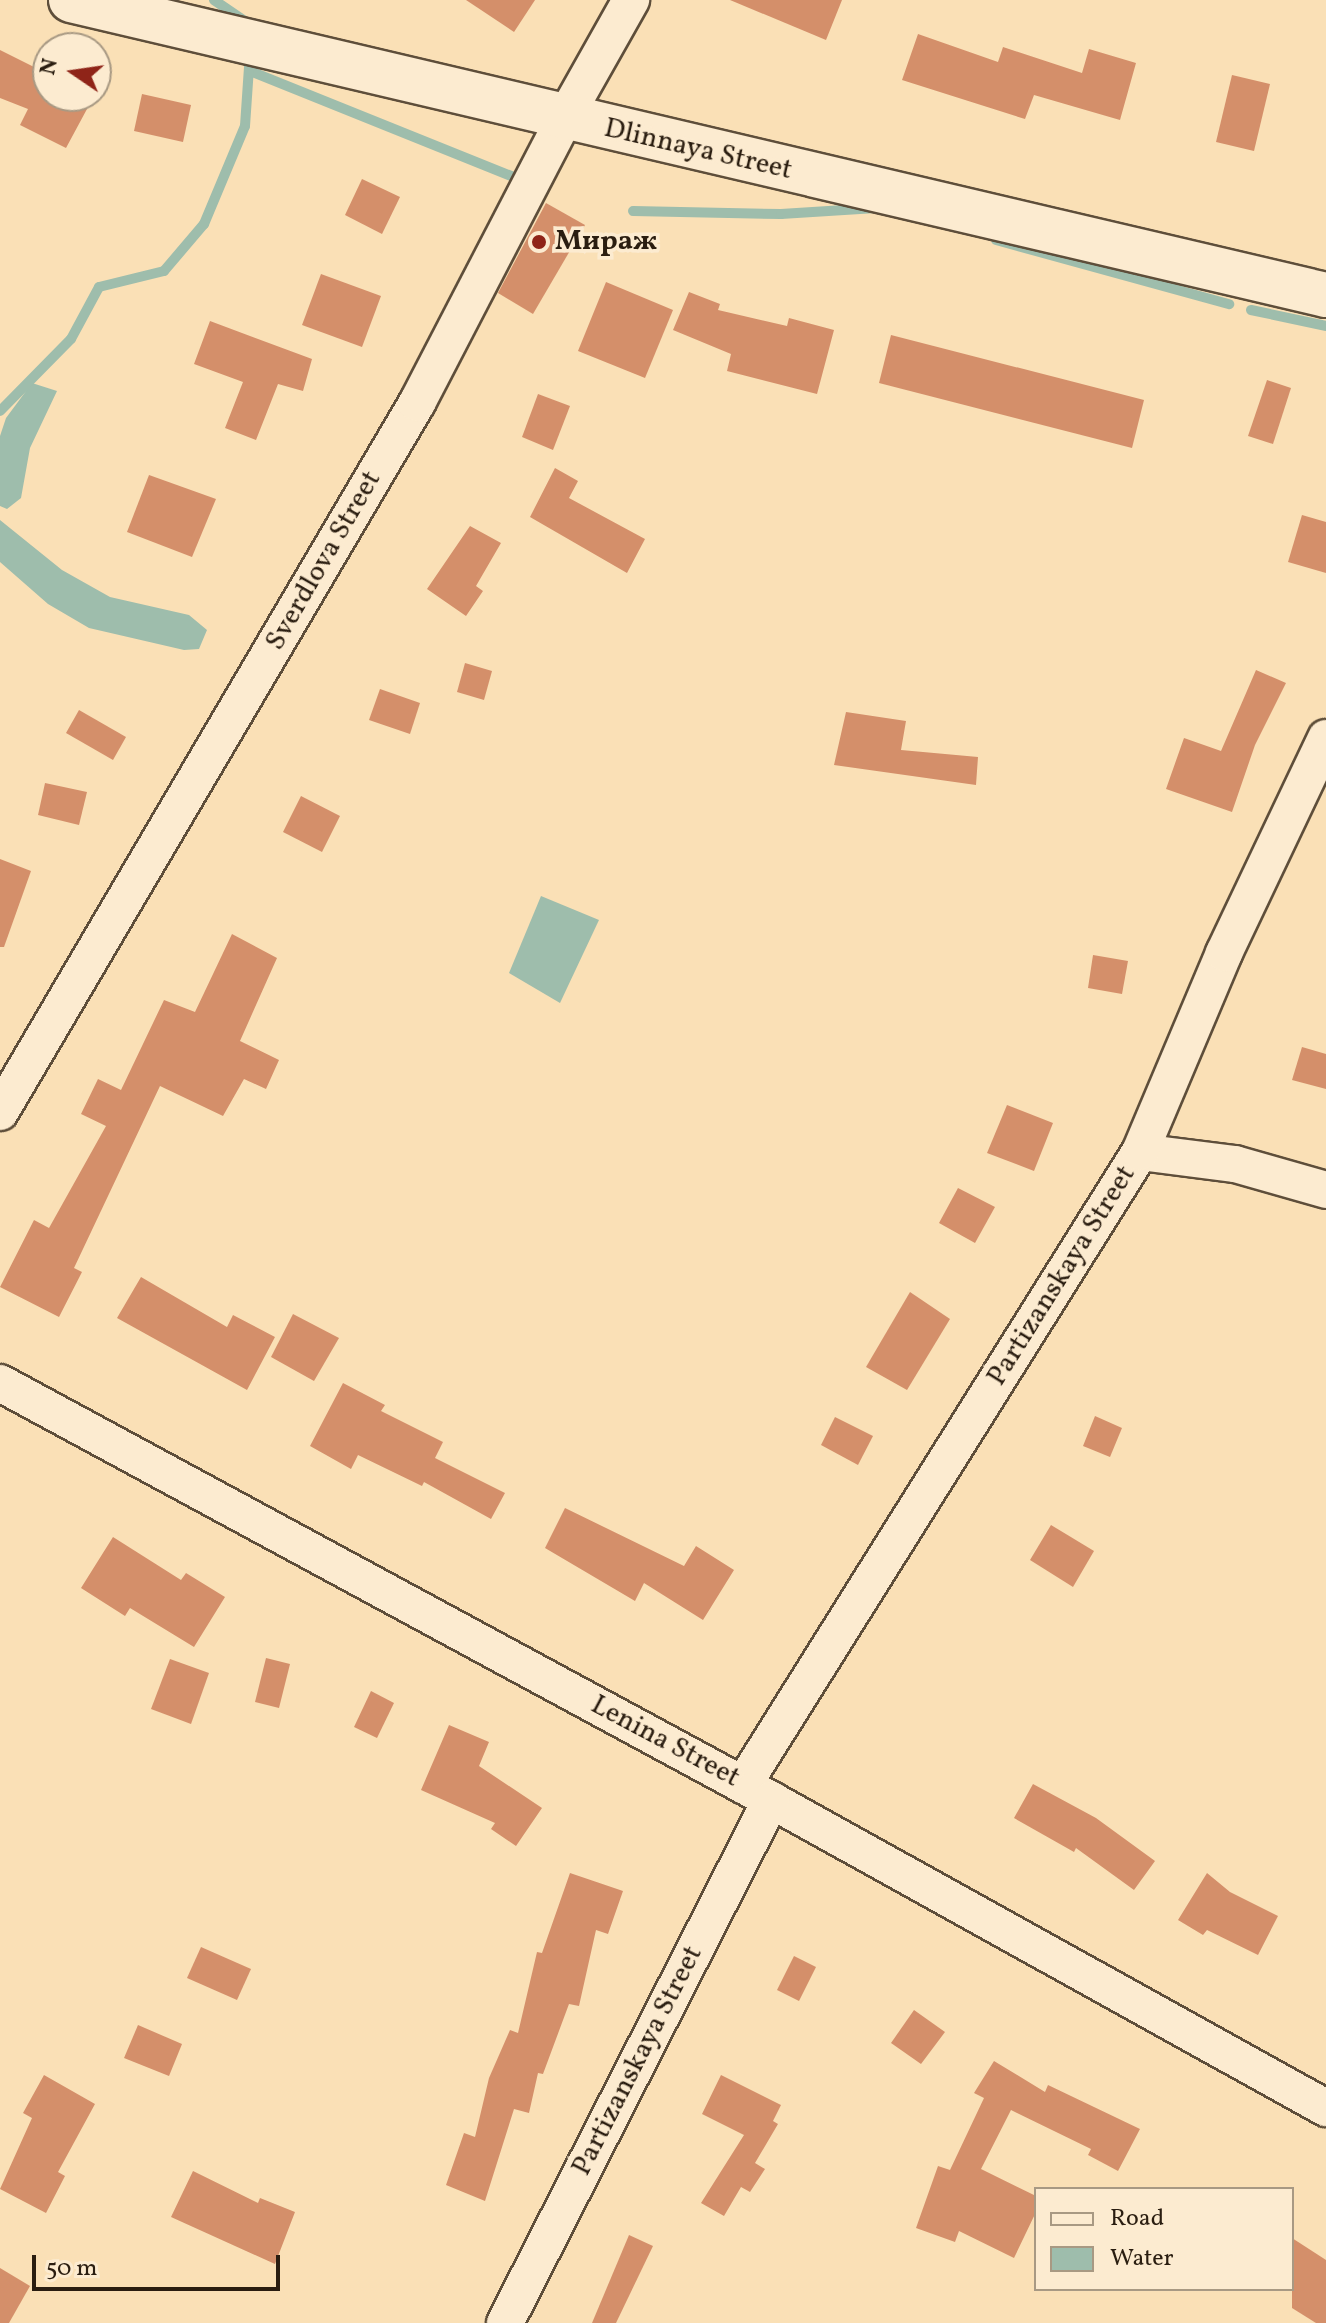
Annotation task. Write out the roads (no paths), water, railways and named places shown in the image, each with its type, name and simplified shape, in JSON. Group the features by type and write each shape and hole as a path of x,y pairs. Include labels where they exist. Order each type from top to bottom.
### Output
{"main road":[{"name":"Dlinnaya Street","path":"71,0 564,119 1326,295"}],"street":[{"name":"Sverdlova Street","path":"0,1112 417,403 564,119 631,0"},
{"name":"Partizanskaya Street","path":"505,2323 757,1792 1140,1152 1224,953 1326,738"},
{"path":"1140,1152 1235,1164 1326,1190"},
{"name":"Lenina Street","path":"0,1383 757,1792 1326,2108"}],"water":[{"path":"32,383 57,391 30,448 21,498 7,509 0,506 0,436 6,418"},
{"path":"0,520 62,570 110,597 189,615 207,630 199,649 184,650 89,628 48,604 0,562"},
{"path":"541,896 599,920 560,1003 509,973"}],"waterway":[{"path":"214,0 249,24"},
{"path":"0,411 71,339 99,287 164,271 204,224 245,126 250,52"},
{"path":"250,71 514,177"},
{"path":"633,211 781,214 876,208"},
{"path":"996,240 1229,304"},
{"path":"1251,310 1326,326"}],"place":[{"name":"Мираж","path":"539,242"}]}
